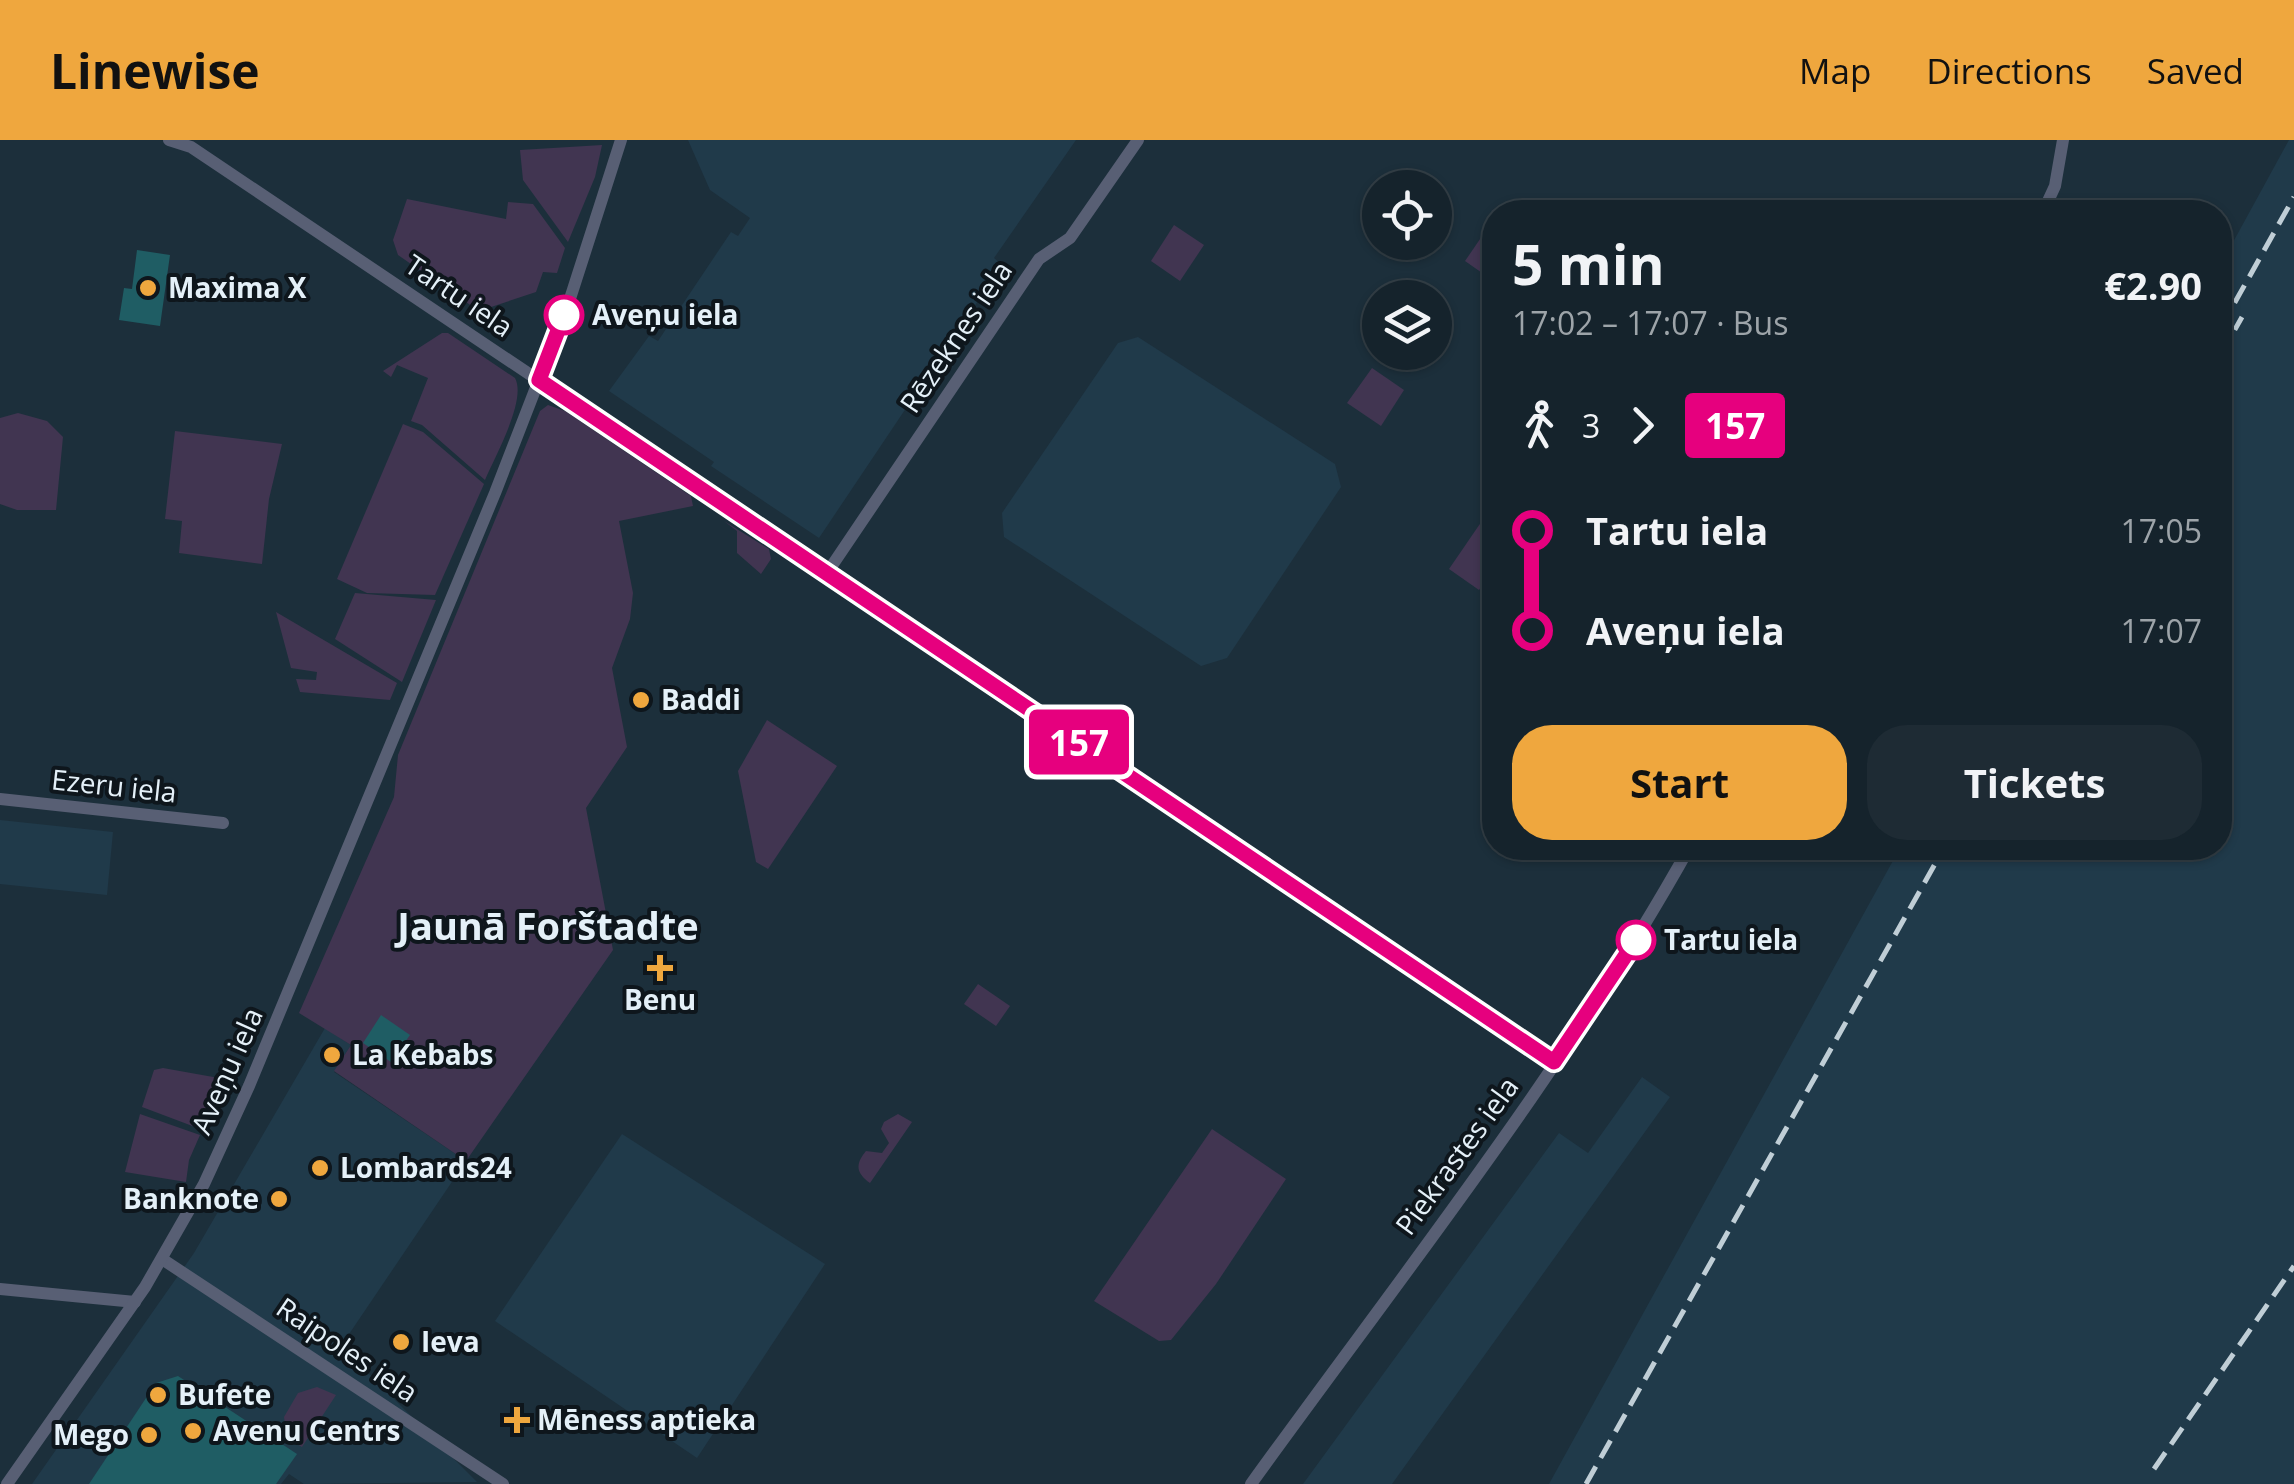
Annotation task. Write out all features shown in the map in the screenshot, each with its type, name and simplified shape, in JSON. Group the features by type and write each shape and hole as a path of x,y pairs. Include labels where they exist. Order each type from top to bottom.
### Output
{"street":[{"name":"Tartu iela","path":"178,140 1554,1062"},
{"name":"Aveņu iela","path":"7,1484 136,1302 204,1184 249,1086 539,380 607,191 621,140"},
{"name":"Rēzeknes iela","path":"827,573 1039,259 1070,238 1138,140"},
{"path":"2048,200 2062,140"},
{"name":"Ezeru iela","path":"0,799 224,823"},
{"name":"Piekrastes iela","path":"1251,1484 1554,1062 1652,914 1682,860"},
{"name":"Raipoles iela","path":"162,1259 503,1484"},
{"path":"0,1289 136,1302"}],"shaded area":[{"path":"688,140 1076,140 994,258 1002,265 819,538 609,391 649,336 658,341 731,232 738,236 750,218 710,190"},
{"path":"2289,140 2294,140 2294,1484 1549,1484 1893,860 2232,860 2232,244"},
{"path":"602,145 595,177 568,242 523,180 520,150"},
{"path":"407,199 506,219 508,202 533,204 565,248 557,273 543,272 536,292 479,311 398,255 393,240"},
{"path":"1174,225 1204,245 1180,281 1151,261"},
{"path":"1482,236 1482,273 1465,261"},
{"path":"442,333 448,333 515,378 518,388 513,414 485,480 422,425 411,421 428,378 397,365 391,377 383,371"},
{"path":"1138,337 1335,464 1341,487 1227,658 1201,666 1004,537 1002,513 1118,343"},
{"path":"1371,370 1404,390 1381,426 1347,403"},
{"path":"548,405 565,411 691,496 693,506 619,521 633,593 630,619 612,668 627,747 586,808 613,950 466,1161 334,1071 351,1045 299,1013 394,797 398,755 540,411"},
{"path":"18,413 47,421 63,437 56,510 17,510 0,504 0,418"},
{"path":"403,424 423,432 484,484 435,595 367,593 337,579"},
{"path":"175,431 282,444 269,499 262,564 179,553 182,521 165,519"},
{"path":"724,521 769,549 771,559 761,574 737,553 737,531"},
{"path":"1482,521 1479,590 1449,569"},
{"path":"355,593 436,600 402,682 335,639"},
{"path":"276,612 397,683 390,700 300,692 296,679 316,680 317,672 291,668"},
{"path":"767,720 837,766 768,869 756,862 738,771"},
{"path":"0,820 113,832 107,895 0,884"},
{"path":"978,984 1010,1006 996,1026 964,1004"},
{"path":"325,1028 351,1045 334,1072 466,1161 341,1346 477,1482 304,1484 289,1474 281,1484 32,1484 194,1253"},
{"path":"163,1068 230,1080 203,1130 142,1107 154,1070"},
{"path":"1642,1077 1670,1097 1392,1484 1303,1484 1559,1133 1588,1153"},
{"path":"140,1114 200,1135 189,1160 186,1182 125,1172"},
{"path":"898,1114 912,1122 870,1183 860,1172 860,1160 866,1151 882,1153 889,1143 881,1129 884,1122"},
{"path":"1212,1129 1286,1179 1216,1284 1171,1340 1159,1341 1094,1301"},
{"path":"622,1134 825,1264 697,1458 495,1321"},
{"path":"317,1387 336,1395 302,1447 287,1438 284,1417 298,1393"}],"building":[{"name":"Maxima X","path":"137,250 170,255 160,326 119,320 124,288 132,289"},
{"path":"381,1015 410,1035 391,1062 363,1043"},
{"name":"Avenu Centrs","path":"178,1376 297,1454 276,1484 89,1484 156,1383"}],"railway":[{"path":"2232,308 2294,197"},
{"path":"2232,335 2242,317"},
{"path":"1586,1484 1937,860"},
{"path":"2154,1469 2294,1266"}],"bus line":[{"name":"157","path":"564,315 539,380 1554,1062 1636,940"}],"place":[{"name":"Maxima X","path":"148,288"},
{"name":"Aveņu iela","path":"564,315"},
{"name":"Baddi","path":"641,700"},
{"name":"Tartu iela","path":"1636,940"},
{"name":"Benu","path":"660,968"},
{"name":"La Kebabs","path":"332,1055"},
{"name":"Lombards24","path":"320,1168"},
{"name":"Banknote","path":"279,1199"},
{"name":"Ieva","path":"401,1342"},
{"name":"Bufete","path":"158,1395"},
{"name":"Mēness aptieka","path":"517,1420"},
{"name":"Avenu Centrs","path":"193,1431"},
{"name":"Mego","path":"149,1435"}],"district":[{"name":"Jaunā Forštadte","path":"548,927"}]}
